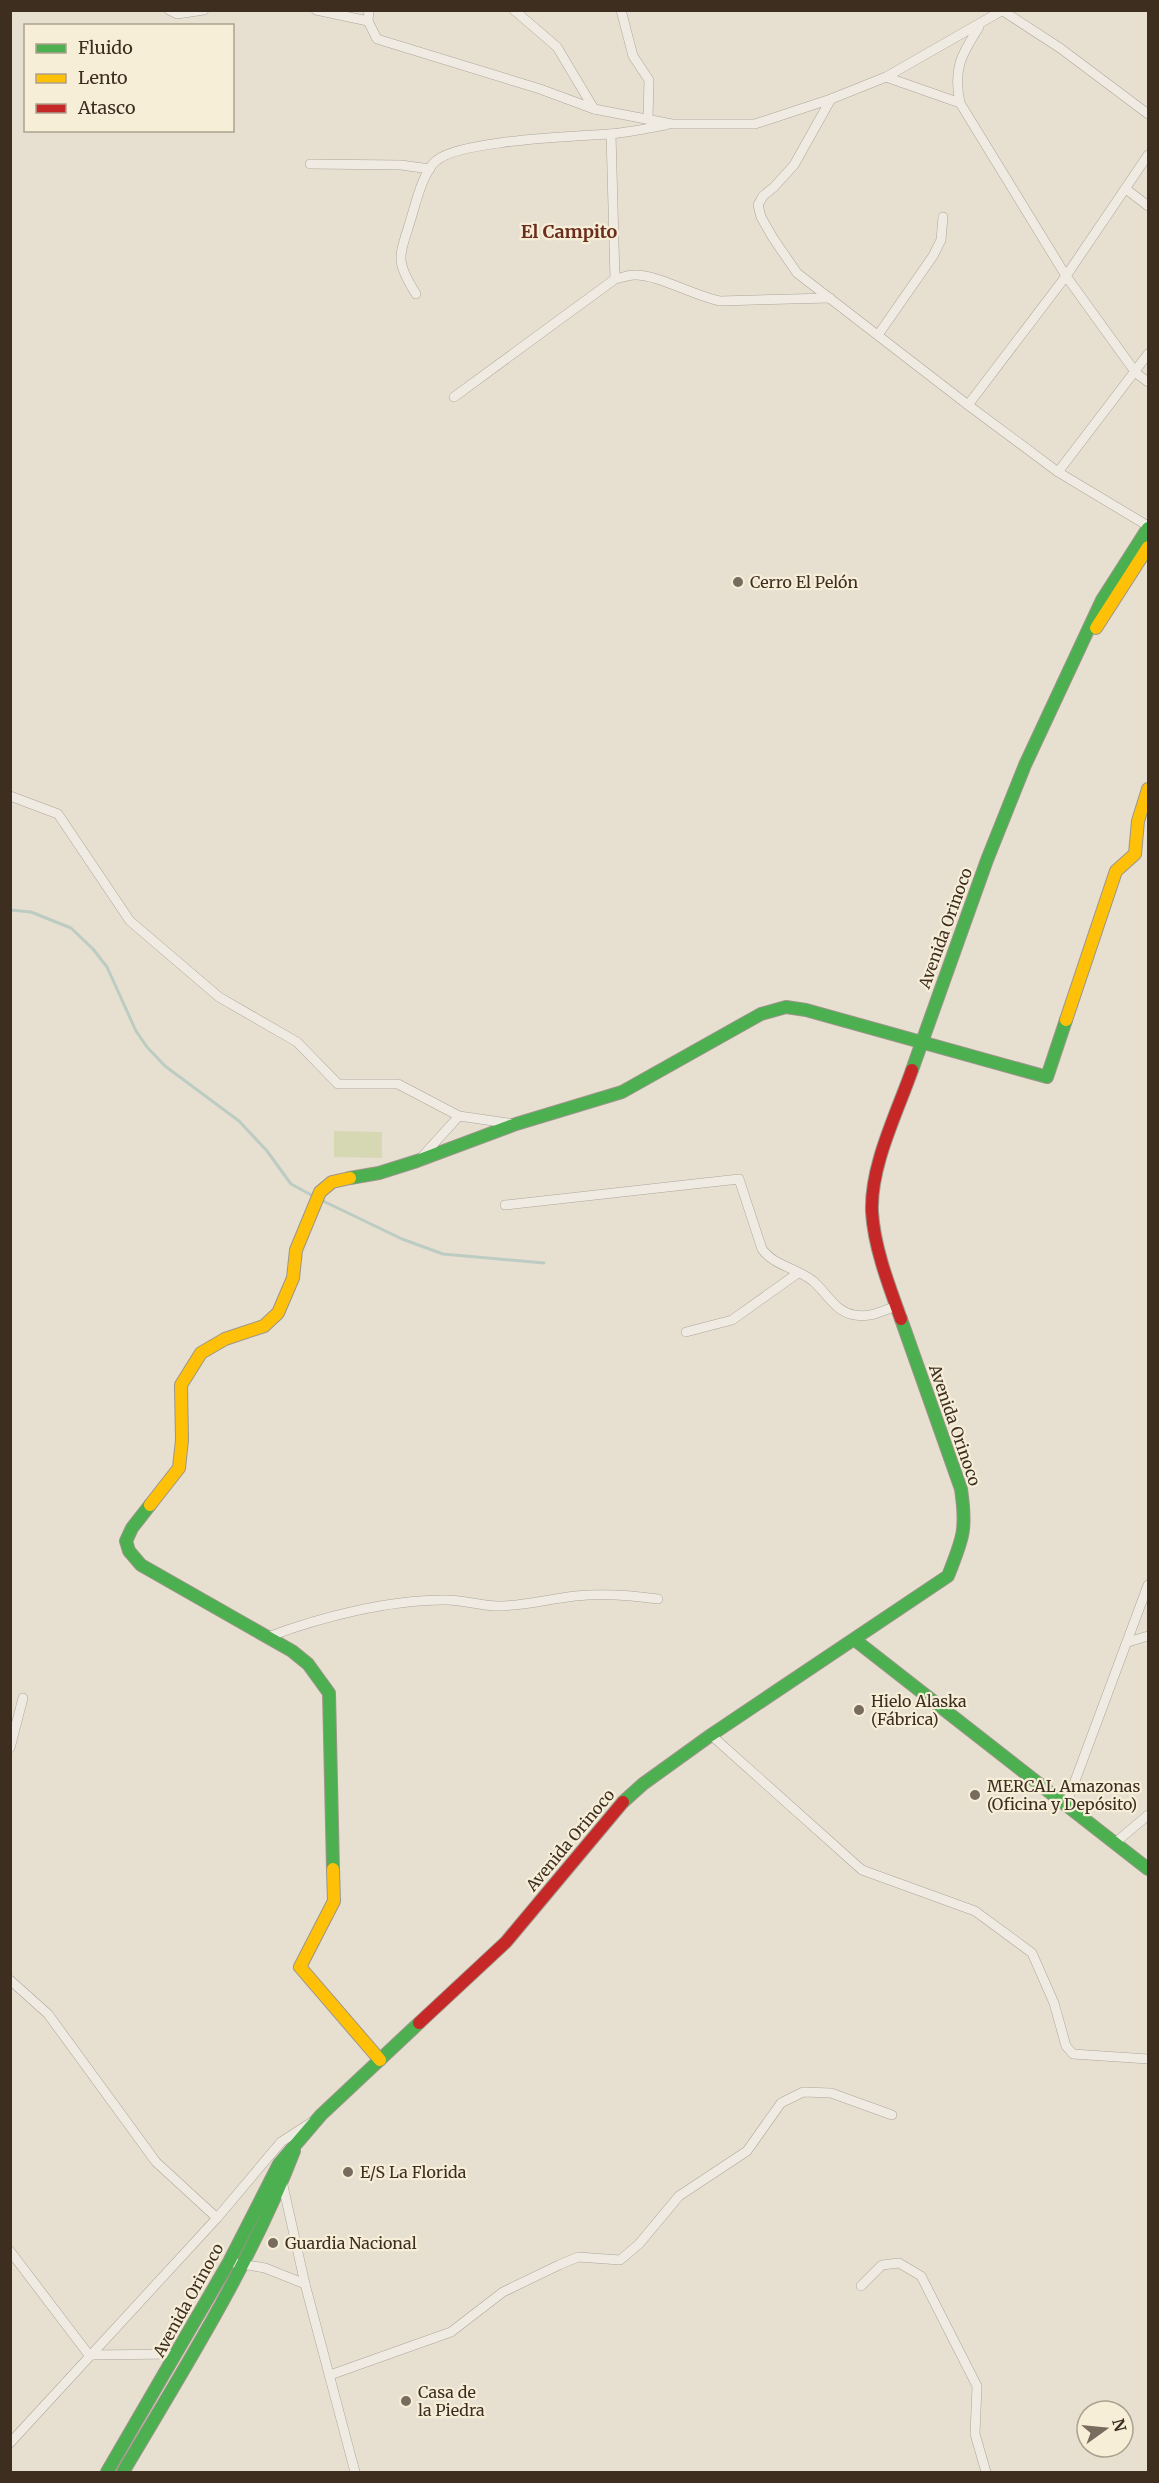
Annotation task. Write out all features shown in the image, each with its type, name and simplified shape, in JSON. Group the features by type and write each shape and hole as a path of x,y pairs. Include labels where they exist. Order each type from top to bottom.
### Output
{"street":[{"path":"169,10 177,14 204,10"},
{"path":"316,10 368,21"},
{"path":"369,10 368,21 376,39 540,89 594,109 672,124"},
{"path":"514,10 557,47 594,109"},
{"path":"621,10 633,56 649,80 648,119"},
{"path":"416,294 404,275 399,259 417,198 436,160 453,152 537,139 611,134 672,124 755,124 831,99 886,77 1003,11 1060,48 1149,114"},
{"path":"980,25 961,55 956,82 960,103 1066,276 1136,373 1149,382"},
{"path":"886,77 960,103"},
{"path":"831,99 794,165 763,196 758,205 761,217 773,238 797,273 1058,472 1149,527"},
{"path":"611,134 615,279"},
{"path":"968,405 1066,276 1149,155"},
{"path":"310,164 401,165 430,169"},
{"path":"1126,189 1149,206"},
{"path":"878,335 933,256 941,240 943,217"},
{"path":"454,397 615,279 634,275 655,279 705,298 720,301 830,298"},
{"path":"1058,472 1149,354"},
{"name":"Avenida Orinoco","path":"106,2472 229,2262 279,2164 321,2115 506,1942 615,1809 643,1784 711,1735 948,1576 964,1535 961,1490 896,1306 877,1241 872,1213 873,1192 878,1166 922,1042 987,860 1025,765 1102,600 1149,527"},
{"name":"Avenida Orinoco","path":"1069,672 1149,547"},
{"path":"380,2060 300,1967 334,1901 329,1693 308,1664 292,1651 141,1565 129,1551 126,1541 132,1528 179,1468 182,1440 181,1385 190,1368 201,1353 225,1339 264,1326 278,1313 293,1278 296,1250 320,1192 332,1182 379,1173 516,1124 622,1092 762,1014 786,1007 807,1010 1047,1077 1116,871 1135,854 1138,821 1149,789"},
{"path":"10,796 58,814 130,921 219,997 297,1042 338,1084 399,1084 459,1116 516,1124"},
{"path":"417,1161 459,1116"},
{"path":"505,1205 739,1179 762,1249 768,1257 812,1280 843,1312 856,1316 873,1315 896,1306"},
{"path":"686,1332 732,1320 798,1273"},
{"path":"1066,1805 1149,1585"},
{"path":"268,1637 302,1624 403,1603 448,1600 497,1606 537,1603 575,1596 626,1594 658,1599"},
{"path":"1128,1642 1149,1636"},
{"path":"855,1640 1149,1869"},
{"path":"10,1748 23,1698"},
{"path":"711,1735 862,1870 975,1911 1032,1953 1054,2003 1065,2046 1073,2054 1149,2059"},
{"path":"1115,1843 1149,1815"},
{"path":"10,1980 48,2014 156,2162 217,2218"},
{"path":"330,2375 451,2332 503,2292 578,2257 620,2260 639,2244 679,2196 747,2151 782,2103 803,2092 831,2093 892,2115"},
{"path":"10,2443 217,2218 281,2142 321,2115"},
{"name":"Avenida Orinoco","path":"123,2472 244,2264 283,2183 296,2143"},
{"path":"279,2164 305,2284 355,2472"},
{"path":"10,2252 89,2355"},
{"path":"229,2262 265,2268 305,2284"},
{"path":"861,2286 882,2265 899,2263 921,2276 977,2386 975,2434 986,2472"},
{"path":"89,2355 177,2354"}],"green space":[{"path":"334,1131 382,1132 382,1158 334,1157"}],"waterway":[{"path":"10,910 31,912 71,928 93,949 107,967 136,1031 147,1047 165,1066 239,1121 267,1151 291,1184 315,1197"},
{"path":"321,1200 402,1239 443,1254 544,1263"}],"traffic: fast":[{"path":"912,1070 987,860 1025,765 1102,600 1148,528"},
{"path":"350,1178 379,1173 417,1161 516,1124 622,1092 761,1014 786,1007 806,1010 1047,1077 1066,1020"},
{"path":"623,1802 643,1784 711,1735 948,1576 962,1534 964,1515 961,1489 901,1319"},
{"path":"150,1505 132,1528 126,1541 129,1551 141,1565 292,1651 308,1664 329,1693 333,1869"},
{"path":"855,1640 1148,1869"},
{"path":"107,2472 229,2262 279,2164 321,2115 419,2023"},
{"path":"123,2472 237,2275 277,2193 294,2151"}],"traffic: slow":[{"path":"1096,628 1148,547"},
{"path":"1066,1020 1116,871 1135,854 1138,821 1148,789"},
{"path":"150,1505 179,1468 182,1440 181,1385 201,1353 225,1339 264,1326 278,1313 293,1278 296,1250 320,1192 332,1182 350,1178"},
{"path":"333,1869 334,1901 300,1967 380,2060"}],"traffic: jam":[{"path":"901,1319 883,1266 872,1212 875,1176 880,1158 912,1070"},
{"path":"419,2023 506,1942 623,1802"}],"place":[{"name":"Cerro El Pelón","path":"738,582"},
{"name":"Hielo Alaska (Fábrica)","path":"859,1710"},
{"name":"MERCAL Amazonas (Oficina y Depósito)","path":"975,1795"},
{"name":"E/S La Florida","path":"348,2172"},
{"name":"Guardia Nacional","path":"273,2243"},
{"name":"Casa de la Piedra","path":"406,2401"}],"district":[{"name":"El Campito","path":"569,232"}]}
